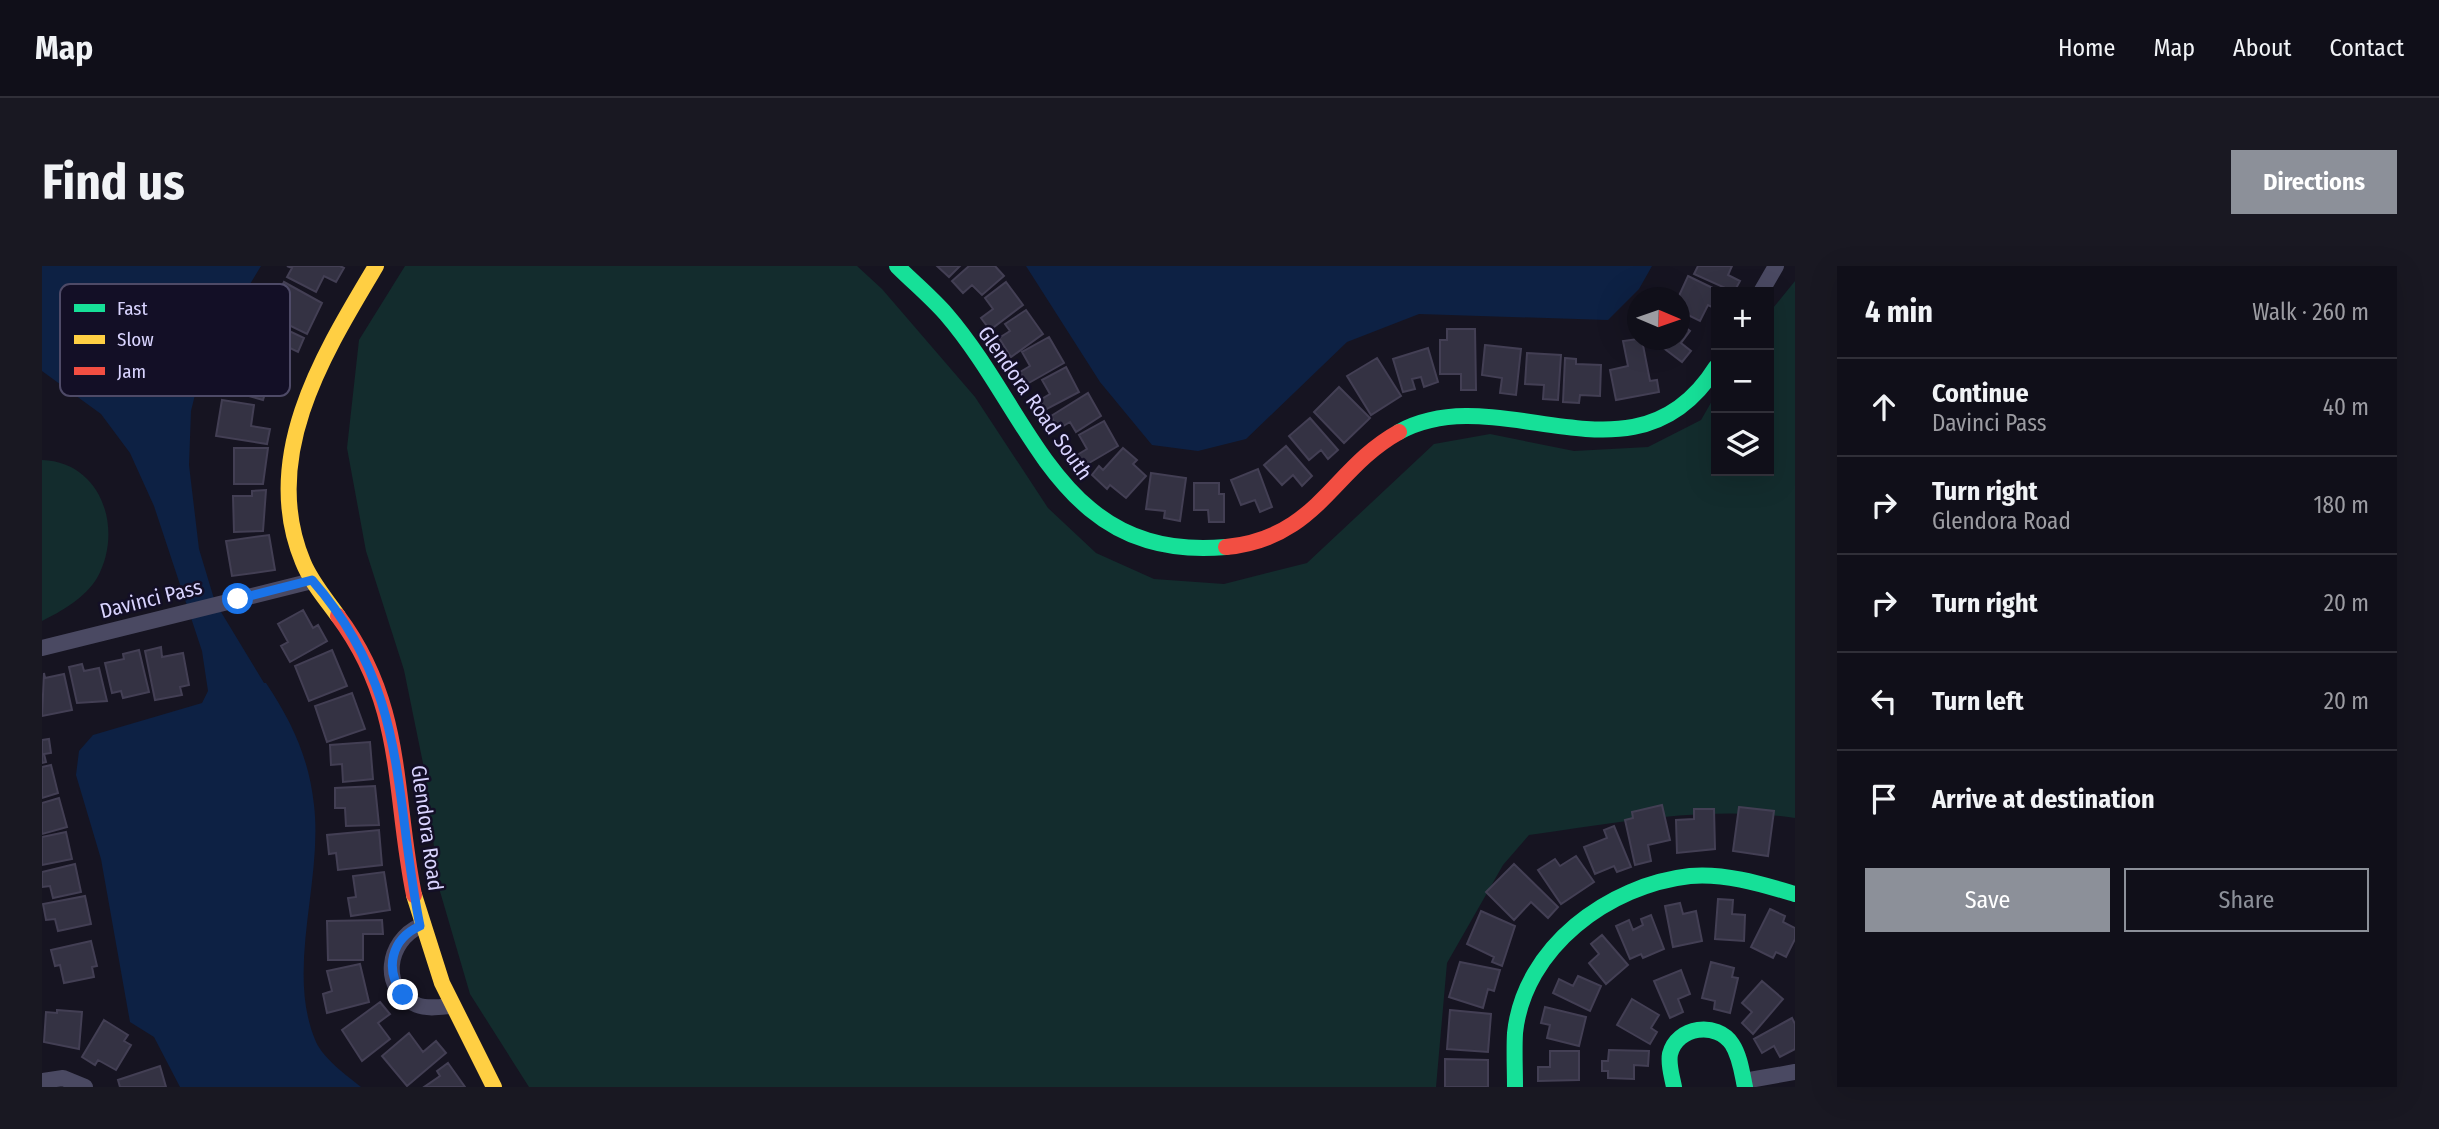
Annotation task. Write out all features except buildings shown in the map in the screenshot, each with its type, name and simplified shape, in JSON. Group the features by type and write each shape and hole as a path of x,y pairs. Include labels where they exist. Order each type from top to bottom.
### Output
{"street":[{"path":"312,580 303,562 293,523 289,488 299,412 310,379 376,266"},
{"name":"Glendora Road South","path":"897,266 947,315 1058,477 1075,496 1096,516 1117,529 1174,548 1232,547 1259,541 1282,531 1310,513 1371,450 1399,431 1425,421 1449,415 1474,416 1581,431 1627,430 1651,424 1688,400 1711,373"},
{"path":"1764,287 1776,266"},
{"name":"Davinci Pass","path":"42,648 312,580"},
{"name":"Glendora Road","path":"312,580 342,616 359,644 384,703 396,755 403,827 420,926 450,1006 494,1087"},
{"path":"1515,1087 1513,1059 1516,1026 1531,980 1558,939 1595,909 1628,891 1682,877 1738,877 1795,894"},
{"path":"420,926 401,937 395,946 392,957 393,978 403,995 419,1006 450,1006"},
{"path":"1674,1087 1671,1052 1676,1042 1688,1032 1704,1028 1715,1030 1735,1048 1744,1084 1795,1072"},
{"path":"42,1081 62,1078 85,1087"}],"green space":[{"path":"405,266 857,266 882,289 975,397 1048,508 1096,553 1154,579 1224,584 1307,563 1434,444 1490,434 1574,451 1648,447 1701,420 1711,403 1711,476 1774,476 1774,307 1795,281 1795,818 1729,813 1662,817 1529,835 1503,865 1447,963 1436,1087 529,1087 470,994 439,888 425,773 404,670 366,551 347,448 359,340"},
{"path":"42,460 63,464 80,473 93,486 102,502 107,520 108,540 105,559 92,585 73,603 42,621"}],"water":[{"path":"42,266 261,266 250,284 60,284 60,384 42,371"},
{"path":"1026,266 1652,266 1640,287 1627,287 1627,301 1608,320 1419,314 1347,342 1246,439 1198,451 1152,445 1100,382"},
{"path":"76,396 195,396 191,411 189,465 199,549 215,602 284,712 298,741 312,788 314,865 304,956 307,1014 316,1042 324,1055 361,1087 180,1087 154,1037 130,1022 101,859 76,775 79,751 93,735 202,703 208,691 202,651 154,506 130,453 101,414"}],"traffic: fast":[{"path":"897,266 946,314 1056,474 1087,507 1124,531 1170,545 1226,547"},
{"path":"1399,432 1439,418 1480,416 1565,427 1607,429 1647,424 1683,405 1711,373"},
{"path":"1515,1087 1515,1033 1522,1002 1535,973 1553,948 1601,907 1630,892 1690,876 1730,878 1795,894"},
{"path":"1674,1087 1670,1054 1681,1037 1698,1030 1717,1032 1732,1044 1739,1059 1745,1087"}],"traffic: slow":[{"path":"338,616 306,569 291,523 289,484 293,445 318,370 376,266"},
{"path":"414,895 442,983 494,1087"}],"traffic: jam":[{"path":"1226,547 1257,541 1304,516 1376,447 1399,432"},
{"path":"338,616 360,650 386,717 414,895"}],"route":[{"path":"238,599 312,580 342,616 373,673 393,734 403,827 420,926 401,937 392,957 393,978 403,995"}]}
